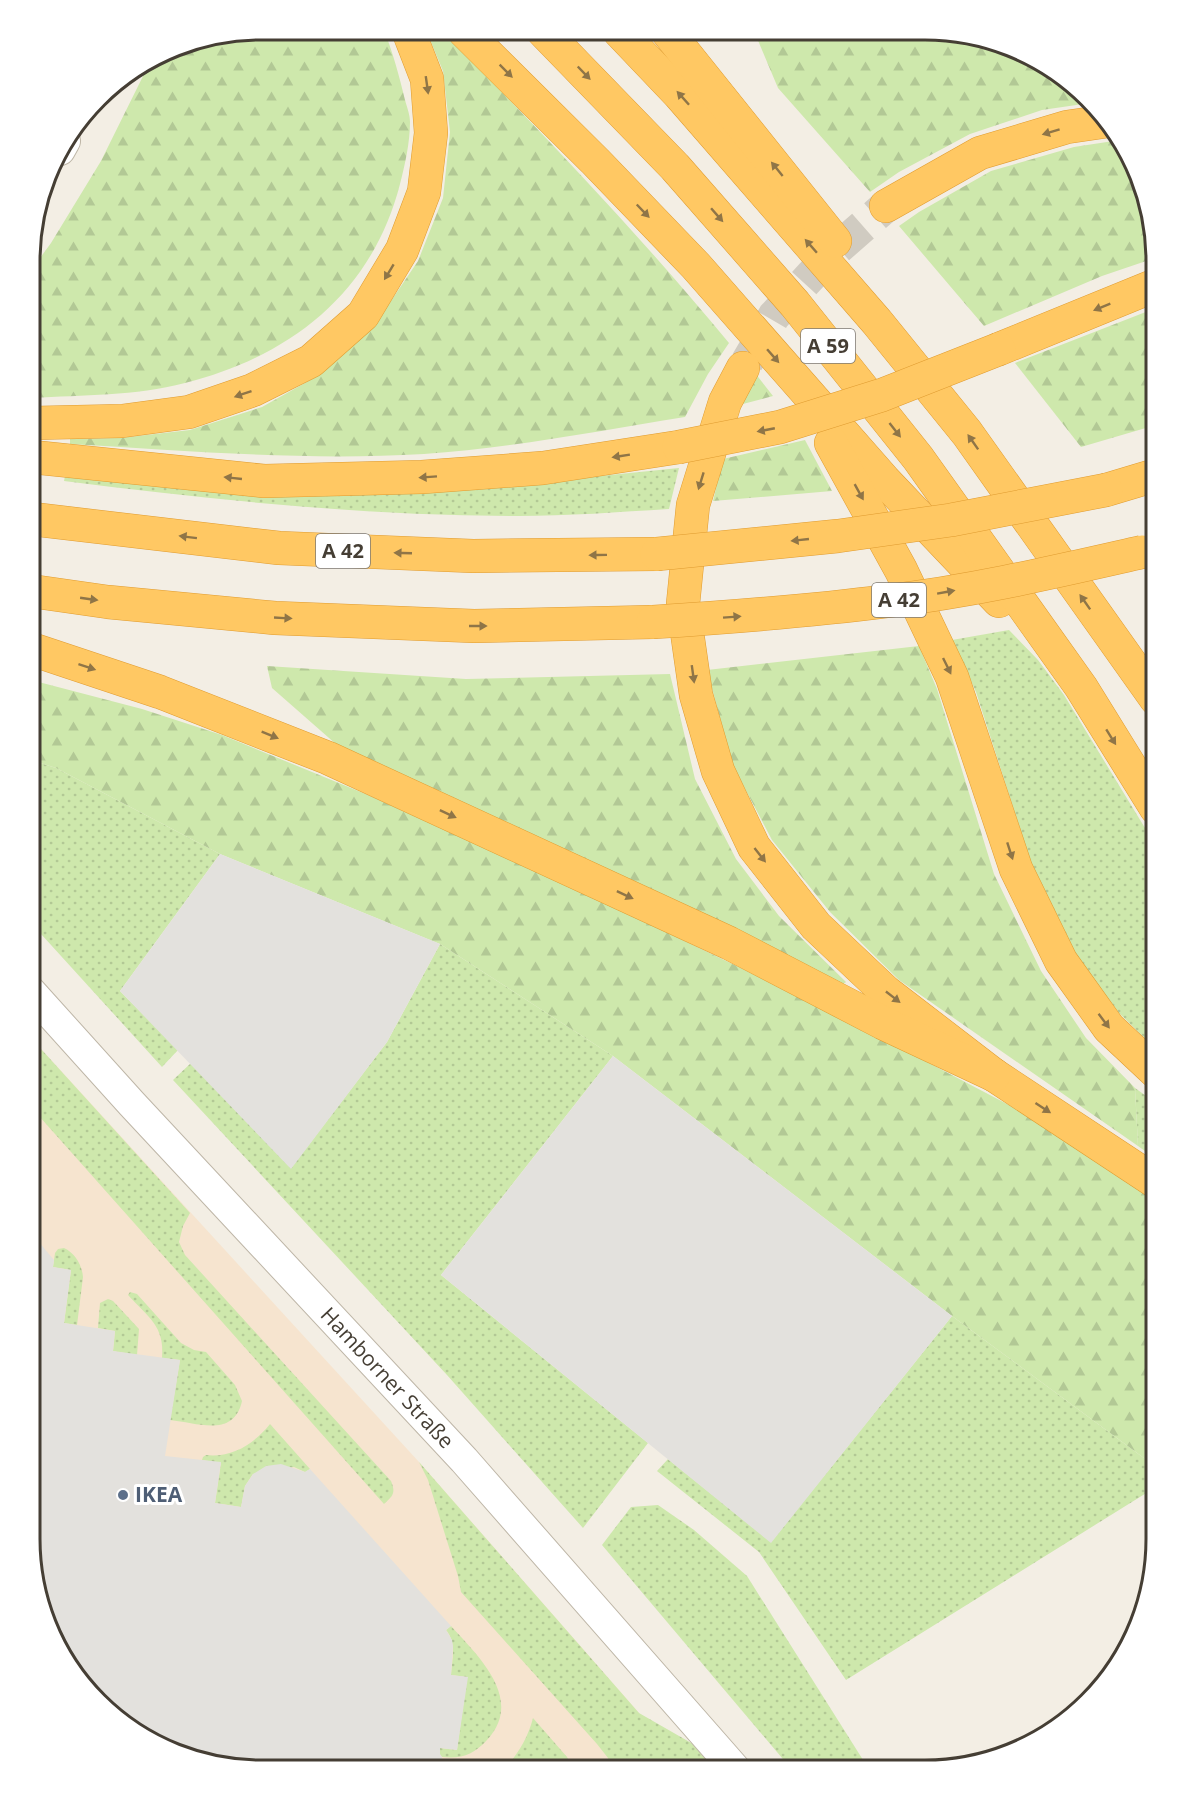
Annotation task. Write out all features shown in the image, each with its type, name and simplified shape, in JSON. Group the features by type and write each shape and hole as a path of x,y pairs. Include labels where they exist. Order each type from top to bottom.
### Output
{"highway":[{"path":"40,423 122,421 189,412 253,390 310,361 363,315 402,250 424,192 431,133 427,79 412,40"},
{"path":"473,40 696,266 884,480 1081,687"},
{"name":"A 59","path":"552,40 675,167 795,304 918,458 1081,687 1146,792"},
{"name":"A 59","path":"628,40 679,93 877,321 967,433 1119,650 1146,693"},
{"path":"674,40 859,272 877,321"},
{"path":"886,206 980,153 1067,127 1096,123"},
{"path":"40,457 264,481 422,477 543,468 679,447 780,427 882,395 1146,289"},
{"path":"743,368 725,402 693,505 683,604 696,695 718,771 754,847 816,926 886,992 994,1075 1146,1175"},
{"path":"800,387 901,570 952,677 1016,869 1061,961 1109,1028 1146,1063"},
{"name":"A 42","path":"40,520 279,548 473,556 657,554 838,536 939,522 1107,490 1146,478"},
{"name":"A 42","path":"40,592 108,602 275,618 474,626 652,622 774,614 890,601 1040,576 1146,552"},
{"path":"1119,650 1146,686"},
{"path":"40,652 160,692 328,758 729,943 884,1023 994,1075"}],"street":[{"name":"Hamborner Straße","path":"40,1002 464,1460 727,1760"}],"shaded area":[{"path":"220,854 440,944 387,1042 291,1169 120,991"},
{"path":"40,1048 419,1462 639,1713 632,1760 247,1760 204,1753 164,1738 127,1715 95,1685 70,1650 57,1624 42,1568 40,1540"},
{"path":"613,1056 952,1316 771,1543 441,1275"},
{"name":"IKEA","path":"40,1243 54,1260 53,1267 71,1270 64,1323 115,1331 113,1351 180,1360 165,1456 221,1462 215,1503 241,1507 245,1486 253,1474 266,1466 281,1464 305,1472 310,1469 451,1626 446,1630 453,1647 451,1675 468,1677 457,1750 440,1748 442,1760 247,1760 204,1753 164,1738 127,1715 105,1696 86,1674 57,1624 42,1568 40,1540"}],"green space":[{"path":"388,40 410,119 407,153 400,184 387,223 370,257 348,288 322,314 292,337 259,356 224,371 185,383 109,394 40,398 40,258 101,161 144,75 190,52 233,42"},
{"path":"430,40 451,40 625,223 729,343 708,374 685,417 522,443 457,451 380,456 291,456 70,444 70,439 120,438 190,430 262,407 321,374 374,326 418,261 443,198 450,132 443,71"},
{"path":"758,40 924,40 968,45 1009,57 1035,70 1080,104 1042,110 970,134 899,172 870,192 778,88"},
{"path":"1110,142 1116,151 1129,177 1138,204 1144,233 1146,261 1102,276 984,326 899,226 991,171 1074,147"},
{"path":"1146,312 1146,428 1081,447 1015,363"},
{"path":"755,373 773,396 739,405"},
{"path":"805,440 832,491 713,501 723,459"},
{"path":"679,468 669,509 537,516 347,510 64,481 65,476 521,484"},
{"path":"1009,630 1038,660 1064,695 1146,830 1146,1039 1119,1013 1073,951 1031,863 976,692 952,640"},
{"path":"919,646 937,689 994,874 1041,971 1086,1038 1135,1088 1138,1146 899,980 830,912 772,840 733,766 707,670"},
{"path":"267,666 466,679 670,674 695,779 736,859 779,916 846,982 840,986 337,745 272,688"},
{"path":"40,682 142,709 222,735 368,795 606,903 747,971 1024,1113 1146,1187 1146,1460 952,1316 613,1056 440,944 220,854 56,768 40,763"},
{"path":"40,763 56,768 220,854 120,991 178,1050 162,1067 40,933"},
{"path":"440,944 613,1056 441,1275 648,1443 583,1528 447,1375 173,1080 191,1063 291,1168 387,1042"},
{"path":"40,1048 190,1213 183,1226 179,1242 185,1255 391,1481 393,1494 384,1504 40,1117"},
{"path":"1135,1088 1146,1096 1146,1152 1138,1146"},
{"path":"64,1248 75,1256 83,1277 77,1325 64,1323 71,1270 53,1267 55,1253 58,1249"},
{"path":"130,1292 137,1294 181,1343 194,1350 206,1352 235,1385 242,1401 238,1413 231,1420 214,1426 170,1420 180,1360 162,1358 161,1338 158,1330 128,1295"},
{"path":"108,1299 113,1301 139,1329 137,1355 113,1351 115,1331 98,1328 100,1303"},
{"path":"952,1316 1146,1460 1146,1493 846,1680 759,1552 657,1471 668,1459 771,1542"},
{"path":"270,1424 310,1469 305,1472 294,1467 253,1474 245,1486 241,1507 215,1503 221,1463 202,1460 203,1457 225,1454 242,1448 257,1438"},
{"path":"419,1462 639,1713 693,1744 707,1760 609,1760 597,1744 461,1592 428,1480"},
{"path":"658,1505 694,1530 747,1576 863,1760 784,1760 602,1545 631,1507"},
{"path":"451,1626 484,1664 499,1694 501,1709 497,1725 482,1745 467,1755 442,1757 439,1754 440,1748 457,1750 467,1677 451,1675 453,1646 446,1630"},
{"path":"533,1718 569,1760 512,1760 528,1733"}],"tunnel":[{"path":"747,362 774,316 830,255 886,206"}],"place":[{"name":"IKEA","path":"123,1495"}]}
